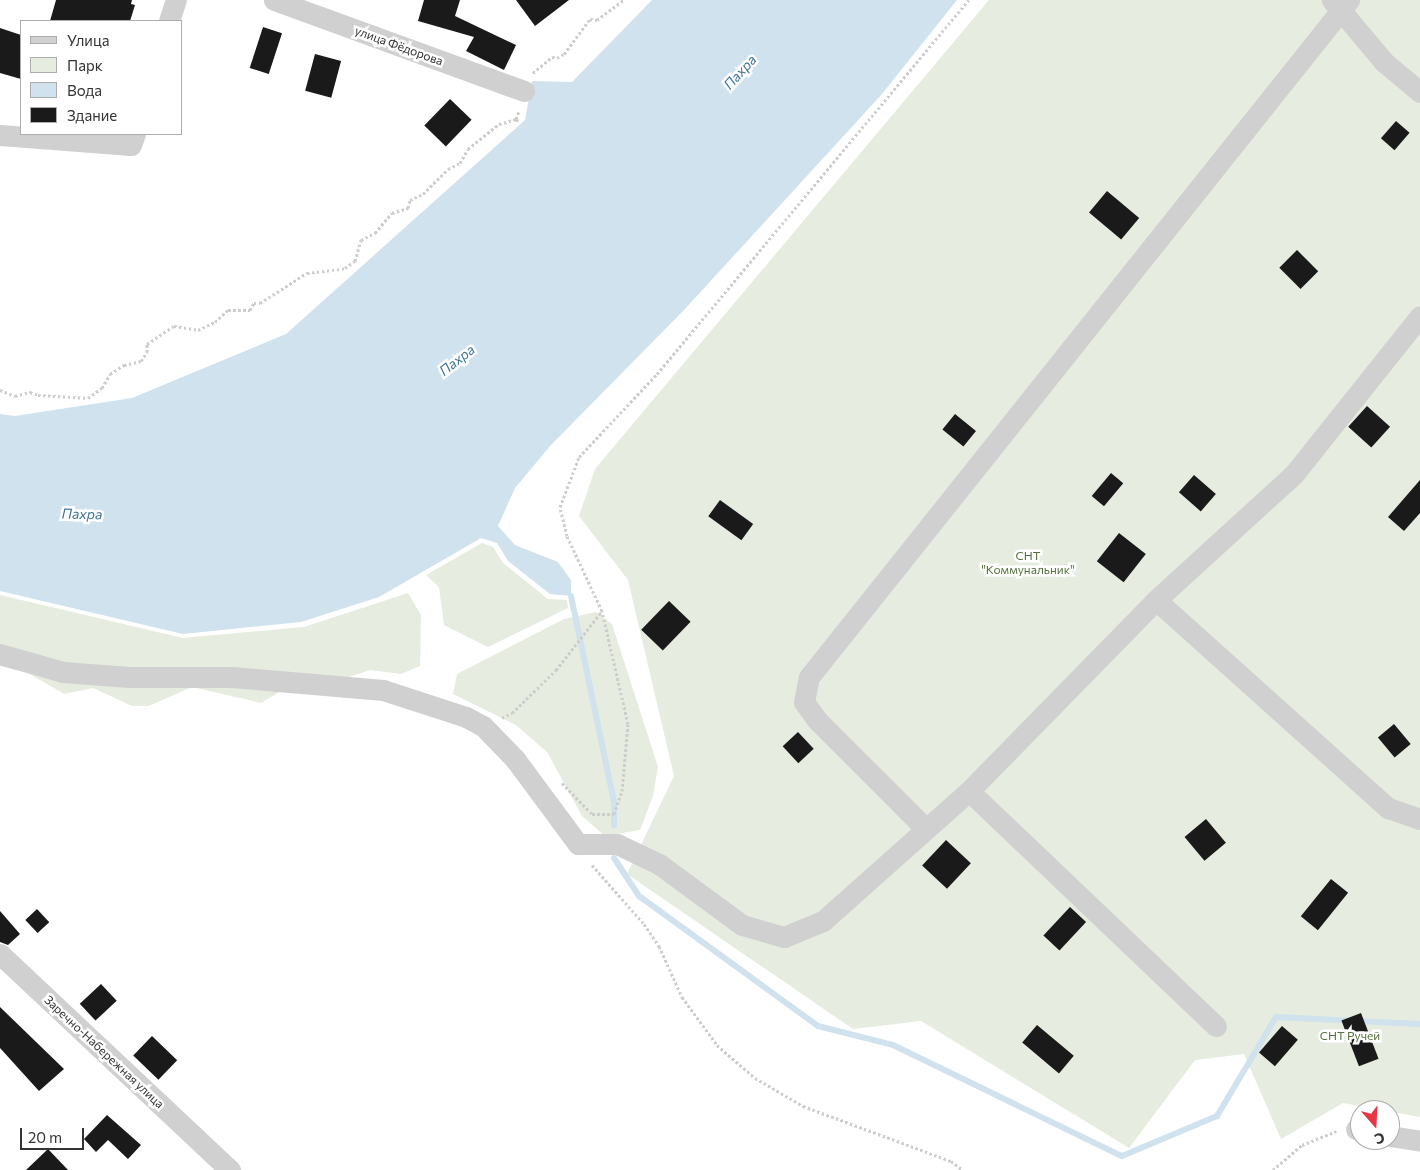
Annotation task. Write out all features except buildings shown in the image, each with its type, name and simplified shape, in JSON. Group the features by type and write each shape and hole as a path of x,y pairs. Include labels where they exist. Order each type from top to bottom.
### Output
{"street":[{"path":"169,20 176,0"},
{"name":"улица Фёдорова","path":"274,0 524,91"},
{"path":"926,829 817,720 804,702 809,677 1341,4 1384,62 1420,92"},
{"path":"0,136 131,145 135,135"},
{"path":"0,654 63,672 129,677 232,678 383,690 466,717 483,726 514,759 578,844 617,844 659,864 742,925 784,936 823,921 969,791 1156,600 1294,474 1420,316"},
{"path":"1156,600 1388,808 1420,820"},
{"path":"969,791 1216,1026"},
{"name":"Заречно-Набережная улица","path":"0,954 230,1170"},
{"path":"1400,1138 1420,1141"}],"path":[{"path":"516,119 524,91 537,67 552,57 557,58 564,54 590,20 597,20 624,0"},
{"path":"558,780 592,814 614,814 622,791 628,724 602,611 567,536 560,507 579,457 657,374 970,0"},
{"path":"516,119 519,123"},
{"path":"0,390 15,396 30,392 38,395 88,398 102,388 110,374 124,365 141,361 147,352 147,344 174,326 191,331 204,328 228,310 250,310 254,303 260,303 307,273 345,268 354,261 361,240 375,233 392,213 408,208 410,200 430,189 481,138 499,124 516,119"},
{"path":"483,726 512,713 574,651 602,611"},
{"path":"578,844 592,866 644,924 659,946 682,997 717,1045 749,1072 803,1106 951,1161 963,1170"},
{"path":"1273,1170 1302,1145 1332,1131 1350,1130"}],"green space":[{"name":"СНТ \"Коммунальник\"","path":"989,0 1420,0 1420,1117 1400,1113 1400,1100 1350,1100 1350,1104 1343,1103 1281,1139 1244,1054 1195,1060 1129,1148 921,1021 853,1029 627,874 674,776 628,580 579,516 595,469"},
{"path":"482,543 493,547 503,563 548,599 567,600 568,608 488,647 444,625 439,587 426,575"},
{"path":"408,593 421,615 420,666 401,674 370,670 340,680 288,687 261,703 192,687 149,706 132,706 93,688 64,694 28,673 0,666 0,595 183,638 304,627"},
{"path":"596,612 612,624 658,767 653,796 640,830 605,836 582,816 547,752 516,725 453,694 457,674 564,619"}],"water":[{"name":"Пахра","path":"652,0 957,0 882,94 684,310 551,445 515,488 498,526 515,545 558,562 571,580 571,596 550,594 508,561 497,543 481,538 379,597 301,622 183,634 0,591 0,414 15,416 132,398 286,334 525,120 532,81 572,82"}],"waterway":[{"path":"571,596 614,802 614,825"},
{"path":"614,858 639,896 818,1026 893,1045 1122,1156 1217,1116 1276,1017 1420,1024"}],"park label":[{"name":"СНТ Ручей","path":"1350,1036"}]}
